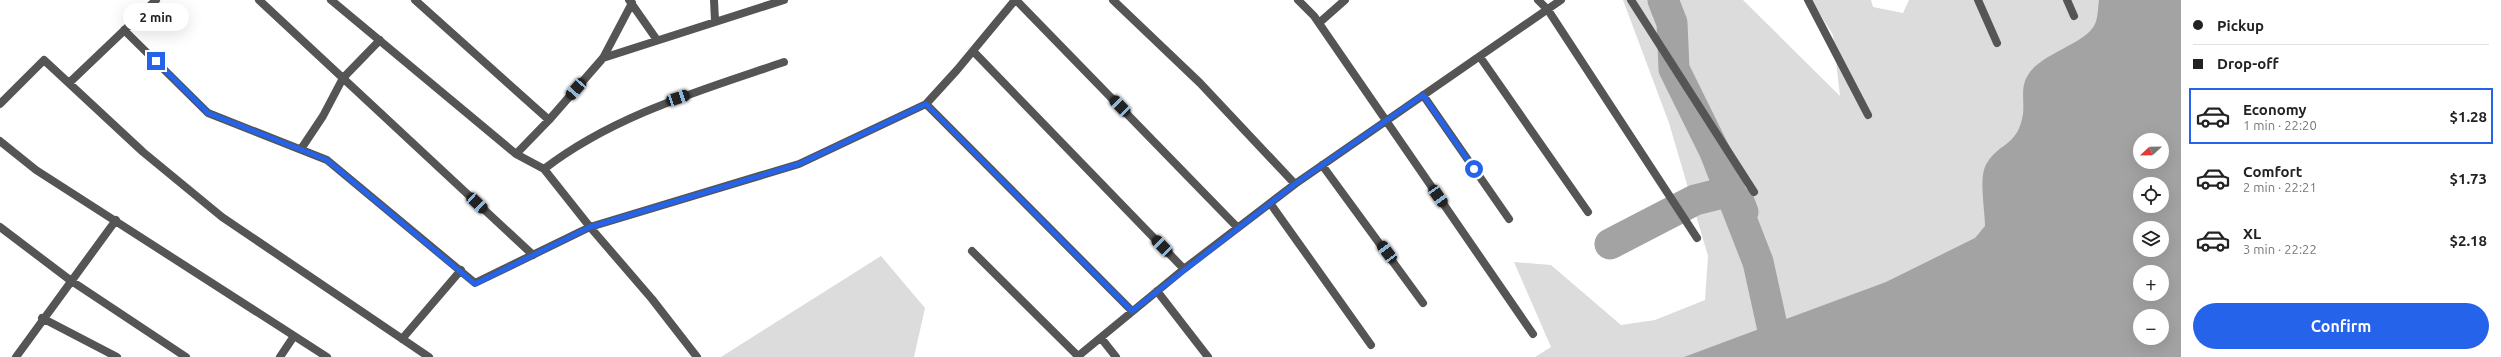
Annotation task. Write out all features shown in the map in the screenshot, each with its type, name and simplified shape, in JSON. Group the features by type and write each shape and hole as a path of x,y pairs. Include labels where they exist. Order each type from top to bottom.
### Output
{"street":[{"path":"69,83 156,0"},
{"path":"258,0 532,255"},
{"path":"331,0 516,154 544,169 590,227 652,299 697,357"},
{"path":"415,0 549,120"},
{"path":"714,0 715,21"},
{"path":"603,58 784,0"},
{"path":"124,30 208,113 327,160 461,270 475,284 590,227 799,164 926,104 973,51 1015,0 1238,228"},
{"path":"1112,0 1200,83 1295,184"},
{"path":"1298,0 1318,24 1533,334"},
{"path":"1318,24 1345,0"},
{"path":"1538,0 1548,10 1697,238"},
{"path":"972,251 1078,357 1184,269 1295,184 1561,0"},
{"path":"1631,0 1754,192"},
{"path":"1808,0 1868,115"},
{"path":"1978,0 1997,43"},
{"path":"2067,0 2074,16"},
{"path":"516,154 549,120 603,58 630,2 657,40"},
{"path":"301,149 323,116 343,78 380,40"},
{"path":"973,51 1184,269"},
{"path":"1480,57 1588,212"},
{"path":"0,104 44,60 143,152 222,217 429,357"},
{"path":"544,169 574,147 663,104 784,62"},
{"path":"1423,95 1509,219"},
{"path":"926,104 1132,311"},
{"path":"0,141 36,170 327,357"},
{"path":"1322,165 1424,302"},
{"path":"1270,203 1371,345"},
{"path":"16,357 42,318 116,220"},
{"path":"0,228 70,280 186,357"},
{"path":"402,339 461,270"},
{"path":"1157,291 1208,357"},
{"path":"42,318 117,357"},
{"path":"280,357 294,336"},
{"path":"1100,338 1116,357"}],"shaded area":[{"path":"1623,0 1743,0 1840,96 1833,35 1811,0 1871,0 1873,7 1903,13 1909,0 2181,0 2181,357 1535,357 1551,347 1514,262 1551,265 1621,325 1655,320 1705,300 1708,256 1669,123"},
{"path":"2099,0 2181,0 2181,357 1684,357 1886,282 1975,238 1985,226 1982,184 1984,169 1991,157 2016,135 2023,113 2023,91 2025,80 2034,67 2083,37 2090,31 2096,22"},
{"path":"881,256 925,308 914,357 721,357"}],"waterway":[{"path":"1663,0 1672,23 1674,69 1715,152 1758,262 1779,357"},
{"path":"1610,244 1695,200 1723,193 1739,202 1743,212"}],"route":[{"path":"156,61 208,113 327,160 461,270 475,284 590,227 799,164 926,104 1132,311 1295,184 1423,95 1474,169"}]}
